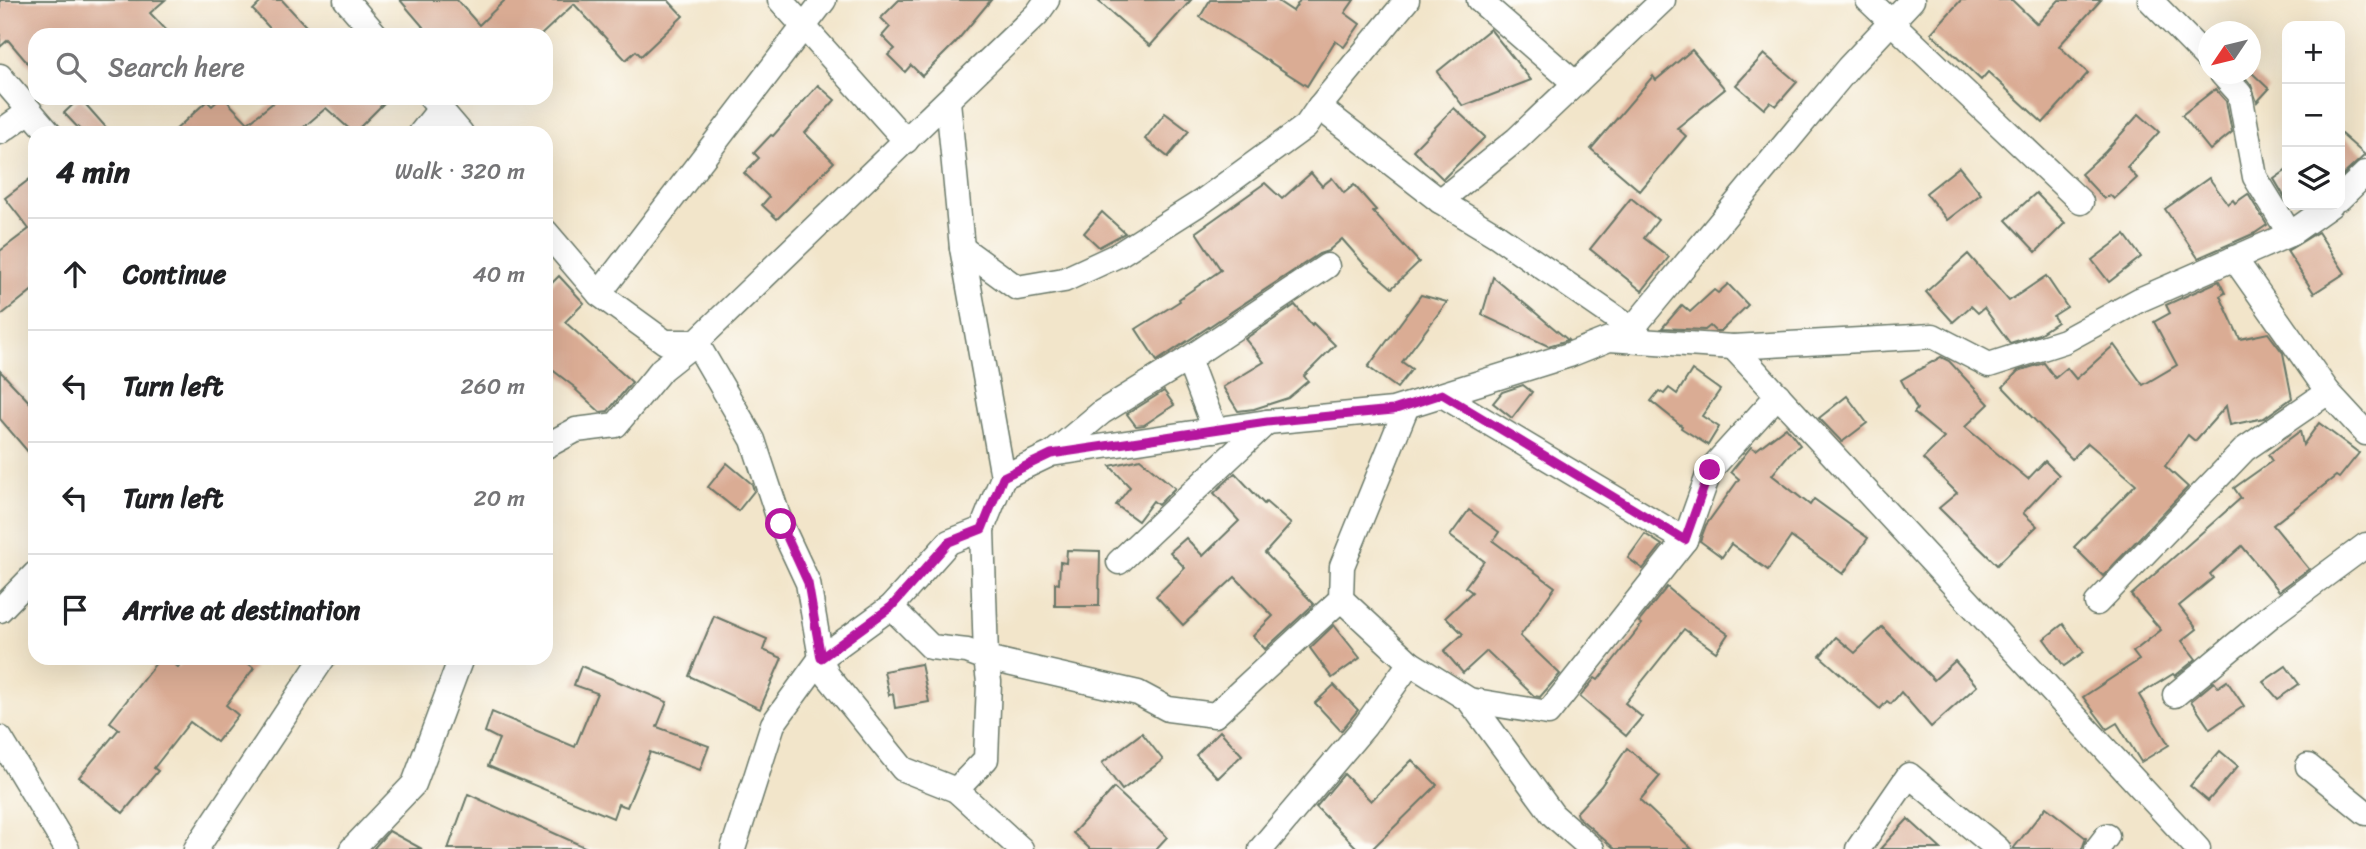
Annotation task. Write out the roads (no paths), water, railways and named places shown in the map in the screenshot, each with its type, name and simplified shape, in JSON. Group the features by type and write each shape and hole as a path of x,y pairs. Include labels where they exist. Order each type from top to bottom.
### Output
{"street":[{"path":"346,0 370,28"},
{"path":"780,0 906,141"},
{"path":"599,294 824,0"},
{"path":"553,442 576,430 616,425 662,369 696,342 948,101 1037,14 1047,0"},
{"path":"962,248 1017,288 1064,280 1118,256 1203,201 1306,126 1407,0"},
{"path":"1479,0 1576,84"},
{"path":"1440,201 1517,139 1663,0"},
{"path":"1868,0 2081,202"},
{"path":"1638,335 1839,78 1912,0"},
{"path":"2150,0 2198,49"},
{"path":"0,76 43,126"},
{"path":"2231,84 2240,94 2255,177 2290,234"},
{"path":"948,101 962,248 1003,477 982,529 989,682 986,759 956,790"},
{"path":"424,126 434,105"},
{"path":"437,105 455,126"},
{"path":"1319,107 1440,201 1496,235 1638,335"},
{"path":"0,132 30,111"},
{"path":"2345,193 2366,173"},
{"path":"1051,454 1267,422 1393,410 1569,355 1609,339 1638,335 1733,347 1933,336 1989,365 2064,341 2139,300 2290,234 2324,210"},
{"path":"553,240 599,294 665,342 696,342"},
{"path":"2234,258 2328,392 2366,433"},
{"path":"1003,477 1051,454 1102,412 1188,359 1327,266"},
{"path":"696,342 754,440 781,524 808,583 821,658 827,675 902,769 956,790 1021,849"},
{"path":"1733,347 2199,849"},
{"path":"1188,359 1215,430"},
{"path":"2097,603 2245,449 2328,392"},
{"path":"1442,394 1685,540"},
{"path":"1469,700 1548,713 1685,540 1710,470 1778,395"},
{"path":"891,607 931,647 967,651 986,658 1138,693 1168,709 1215,715 1341,599 1342,565 1407,406"},
{"path":"1119,562 1267,422"},
{"path":"733,849 774,724 821,658 891,607 949,542 982,529"},
{"path":"2175,695 2274,613 2366,545"},
{"path":"0,610 28,581"},
{"path":"1341,599 1410,663 1469,700 1553,815 1592,849"},
{"path":"1261,849 1365,726 1410,663"},
{"path":"196,849 318,665"},
{"path":"352,849 414,784 458,665"},
{"path":"0,738 67,849"},
{"path":"2308,766 2366,813"},
{"path":"1858,849 1909,775 1998,849"}]}
